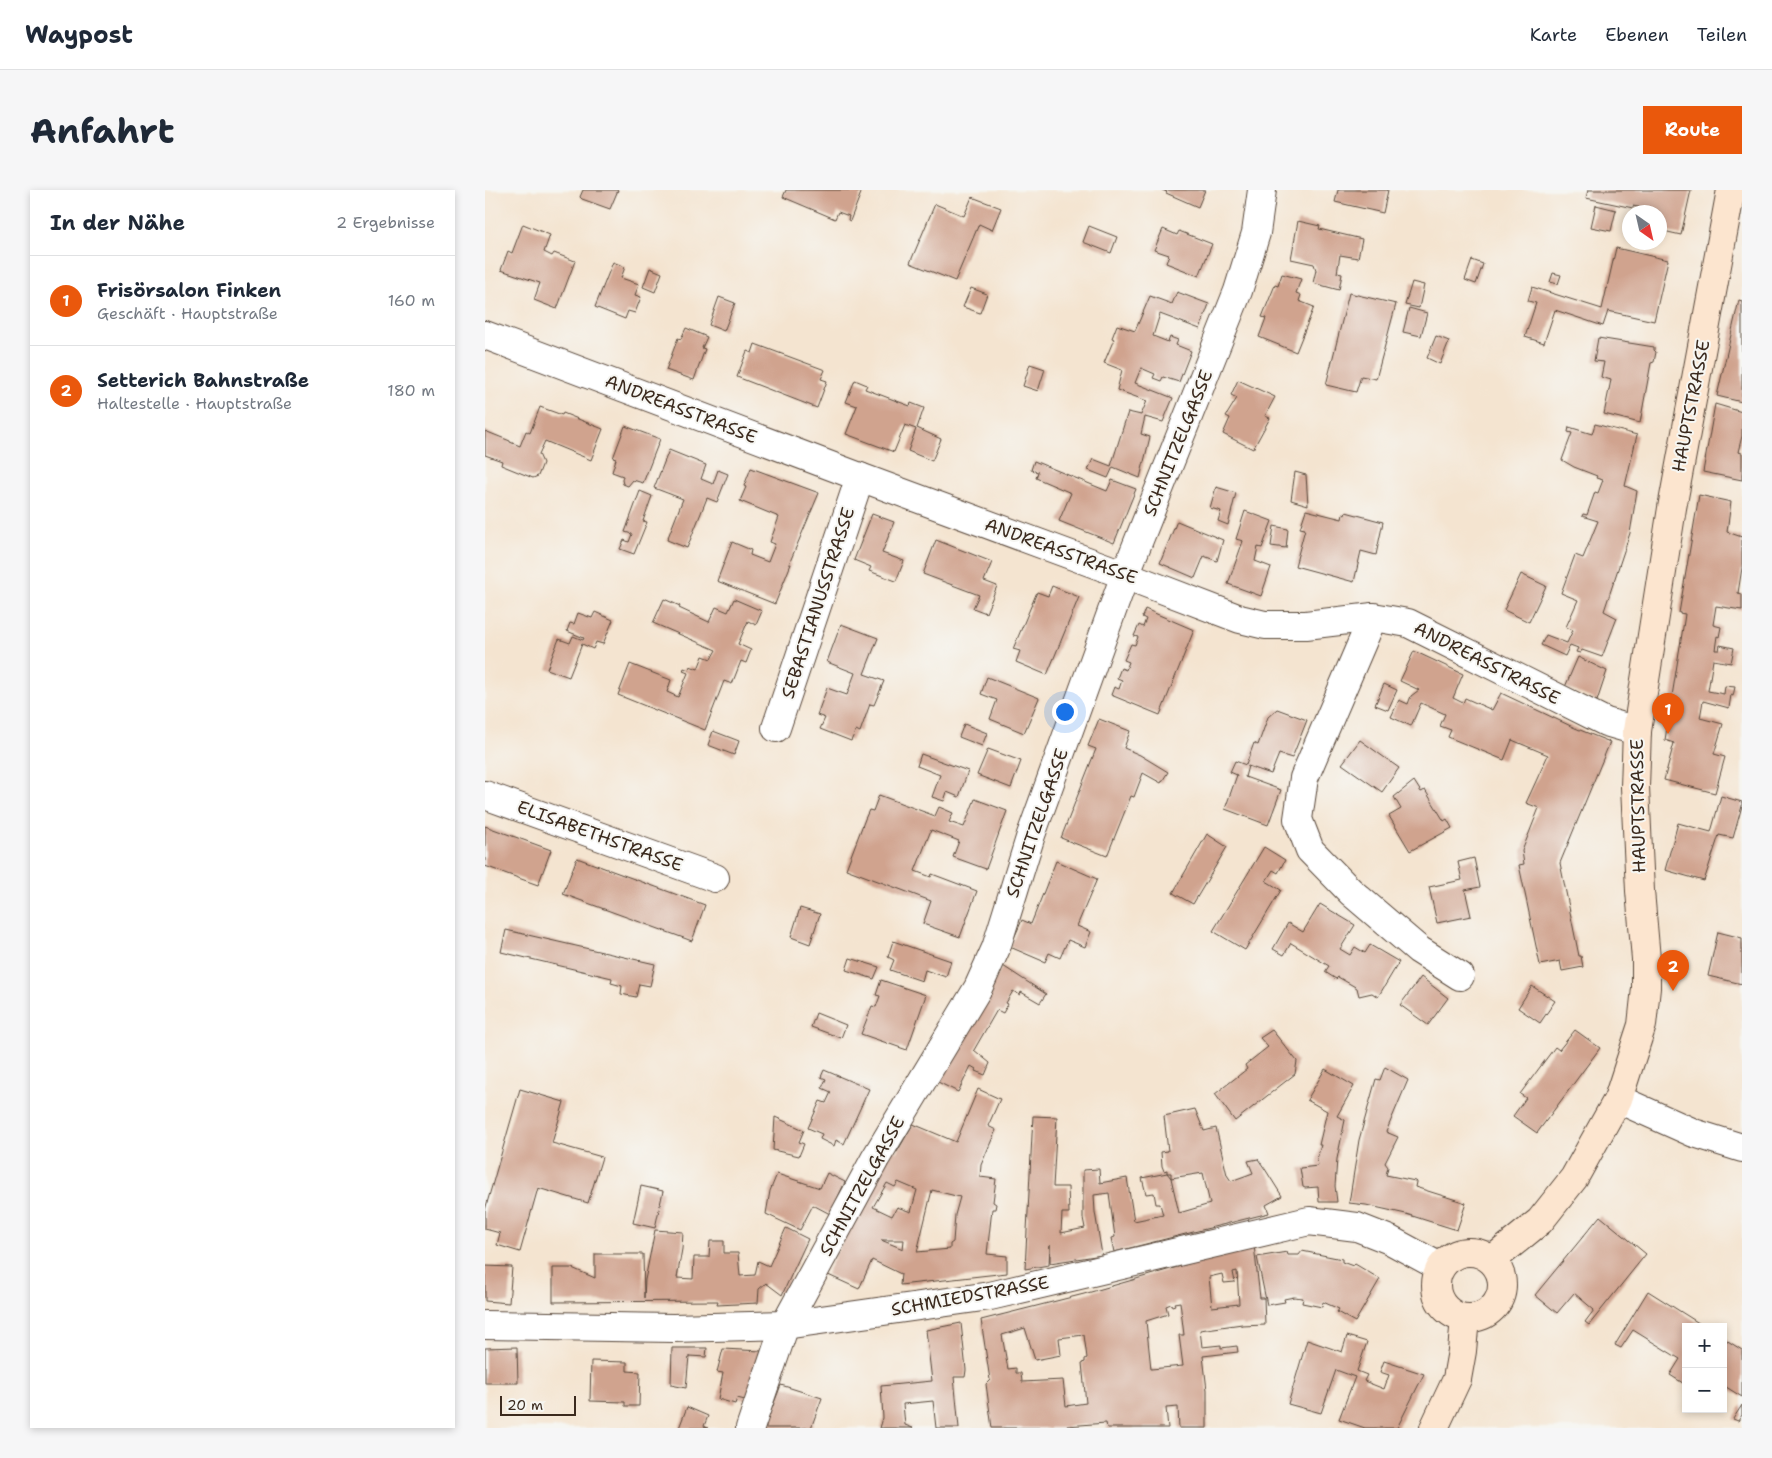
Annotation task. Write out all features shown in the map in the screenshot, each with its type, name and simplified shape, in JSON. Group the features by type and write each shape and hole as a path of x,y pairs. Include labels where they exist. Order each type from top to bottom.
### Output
{"main road":[{"name":"HAUPTSTRASSE","path":"1492,1260 1540,1221 1574,1178 1618,1099 1642,1025 1646,988 1635,787 1637,731 1672,508 1731,190"},
{"path":"1471,1251 1482,1254 1492,1260 1502,1278 1502,1289 1499,1299 1493,1308 1485,1314 1465,1318 1454,1314 1445,1307 1438,1298 1437,1276 1440,1267 1450,1257 1460,1252 1471,1251"},
{"path":"1434,1428 1457,1378 1465,1318"}],"street":[{"name":"SCHNITZELGASSE","path":"750,1428 785,1325 875,1159 978,988 996,948 1031,835 1125,575 1237,291 1256,233 1263,190"},
{"name":"ANDREASSTRASSE","path":"485,335 1241,619 1265,625 1306,625 1373,617 1408,623 1606,722 1637,731"},
{"name":"SEBASTIANUSSTRASSE","path":"776,728 859,477"},
{"path":"1373,617 1304,778 1298,819 1310,850 1351,892 1419,950 1460,976"},
{"name":"ELISABETHSTRASSE","path":"485,795 715,878"},
{"path":"1618,1099 1693,1133 1742,1148"},
{"name":"SCHMIEDSTRASSE","path":"485,1325 673,1328 785,1325 990,1296 1309,1221 1357,1227 1390,1240 1440,1267"}],"building":[{"path":"583,190 618,190 610,209 582,199 580,197"},
{"path":"786,190 855,190 861,193 850,221 848,220 849,216 838,212 835,219 783,197"},
{"path":"1162,190 1205,190 1198,207"},
{"path":"1338,190 1388,190 1383,213 1335,202"},
{"path":"1588,190 1691,190 1681,235 1667,232 1667,205 1622,206 1586,198"},
{"path":"972,197 1001,208 992,230 979,224 955,281 910,263 935,204 964,216"},
{"path":"1596,205 1616,210 1611,231 1591,227"},
{"path":"1298,221 1320,226 1319,229 1362,239 1358,258 1340,255 1337,273 1342,274 1339,290 1313,283 1316,270 1314,264 1291,259"},
{"path":"523,224 550,235 544,252 552,256 554,253 575,261 557,309 534,300 540,283 501,270 508,251 512,253"},
{"path":"1089,226 1117,237 1111,253 1083,242"},
{"path":"1163,229 1177,235 1179,231 1212,244 1199,276 1166,263 1169,255 1154,250"},
{"path":"1616,248 1668,260 1654,321 1608,311 1603,326 1555,310 1544,343 1525,337 1536,303 1528,301 1532,287 1602,309"},
{"path":"1472,260 1483,264 1476,284 1465,280"},
{"path":"613,262 625,267 621,278 639,284 635,295 641,297 635,313 628,311 625,319 595,307"},
{"path":"650,268 662,273 655,292 643,287"},
{"path":"1553,273 1561,275 1558,284 1550,282"},
{"path":"1282,274 1301,279 1296,293 1301,295 1299,301 1314,307 1296,352 1259,337 1266,318 1262,317 1275,285 1278,286"},
{"path":"1412,282 1424,285 1419,308 1405,305"},
{"path":"971,288 987,294 980,313 963,307"},
{"path":"1177,292 1209,304 1200,329 1160,314 1153,336 1168,342 1170,337 1178,340 1176,345 1191,351 1179,382 1163,377 1161,381 1153,378 1155,374 1141,368 1135,383 1173,398 1163,422 1145,417 1141,434 1150,437 1140,478 1113,467 1108,478 1088,470 1093,459 1111,466 1128,412 1141,415 1147,401 1117,390 1122,370 1104,363 1114,339 1112,338 1117,325 1135,331 1150,296 1172,304"},
{"path":"1349,293 1396,304 1376,379 1361,376 1356,392 1326,385"},
{"path":"719,297 735,303 724,331 709,325"},
{"path":"1739,300 1742,301 1742,402 1717,396"},
{"path":"1409,308 1427,313 1421,336 1403,332"},
{"path":"686,328 707,337 702,348 705,349 694,380 666,370 678,338 681,339"},
{"path":"1436,336 1449,341 1440,364 1427,358"},
{"path":"1598,338 1654,347 1656,352 1654,362 1651,363 1640,423 1604,414 1611,380 1601,377 1604,362 1594,361"},
{"path":"755,344 825,370 821,379 827,381 817,408 737,377 747,351 752,353"},
{"path":"1030,364 1045,369 1038,391 1023,386"},
{"path":"855,380 867,385 865,389 910,406 911,403 924,408 917,428 941,439 932,461 908,451 916,429 905,425 894,452 846,434 857,406 846,402"},
{"path":"1238,380 1275,397 1265,416 1270,418 1253,449 1223,434 1230,418 1226,416 1237,398 1231,395"},
{"path":"1715,404 1742,412 1742,436 1738,452 1742,453 1742,480 1703,472"},
{"path":"540,407 562,415 563,413 603,429 591,460 545,441 539,454 543,463 538,476 533,478 501,465 502,461 485,455 485,431 520,446 526,431 530,433"},
{"path":"1595,424 1637,435 1625,486 1637,491 1630,533 1604,611 1617,618 1602,657 1582,650 1580,653 1576,652 1578,648 1570,645 1565,656 1541,645 1546,635 1567,643 1573,630 1566,627 1578,600 1561,593 1575,555 1583,558 1598,521 1582,516 1583,514 1587,515 1595,492 1598,493 1603,480 1562,460 1572,433 1568,432 1569,427 1592,434"},
{"path":"625,426 660,439 643,483 633,480 628,486 623,484 623,476 612,472 616,459 613,458"},
{"path":"669,450 706,465 701,479 713,484 718,470 728,474 717,502 707,498 687,548 667,540 683,499 654,488"},
{"path":"1034,461 1107,491 1112,480 1136,489 1114,543 1059,521 1071,493 1036,478 1038,472 1031,470"},
{"path":"751,468 819,493 789,564 791,564 775,604 717,581 732,542 751,550 750,555 768,562 775,544 770,542 779,517 740,501"},
{"path":"1295,472 1306,475 1308,505 1291,500"},
{"path":"1216,487 1236,493 1228,525 1218,521 1221,511 1210,508"},
{"path":"640,491 652,496 643,521 647,522 634,554 620,549 624,540 629,542 632,534 625,532"},
{"path":"1699,495 1731,502 1727,532 1742,537 1742,568 1738,593 1742,594 1742,610 1716,606 1713,625 1721,627 1719,637 1717,636 1715,650 1719,650 1720,645 1734,648 1731,663 1713,660 1708,691 1724,694 1725,686 1735,687 1733,696 1731,695 1729,708 1703,701 1700,718 1723,724 1714,754 1725,757 1715,793 1664,780 1674,743 1665,740 1685,614 1679,613"},
{"path":"1306,510 1342,519 1343,514 1345,515 1346,512 1383,522 1376,555 1361,551 1354,582 1295,566 1305,529 1300,528"},
{"path":"1245,511 1272,521 1262,548 1258,547 1255,561 1271,567 1261,596 1228,584 1243,541 1236,539"},
{"path":"872,514 894,522 882,553 904,561 896,581 869,571 871,567 854,560"},
{"path":"1177,521 1223,540 1217,561 1204,556 1195,578 1160,563"},
{"path":"1274,526 1288,529 1286,548 1271,546"},
{"path":"936,540 992,562 984,581 997,586 986,613 973,608 979,595 923,574"},
{"path":"1521,574 1546,586 1529,622 1504,610"},
{"path":"1052,586 1079,597 1047,675 1016,662 1020,651 1013,649 1037,592 1048,596"},
{"path":"664,599 709,622 716,607 728,612 734,599 762,611 756,625 748,621 738,644 751,650 746,663 741,661 732,684 724,681 705,730 618,695 630,664 671,680 667,692 678,697 688,673 683,671 684,668 689,670 690,666 698,669 703,656 711,659 716,650 653,623"},
{"path":"1145,609 1194,630 1160,715 1111,695 1114,687 1119,689 1122,680 1117,678 1121,668 1126,670 1129,662 1124,660 1131,644 1135,645 1138,637 1134,636 1139,625 1143,627 1146,619 1142,617"},
{"path":"595,612 613,620 603,644 596,642 593,649 582,644 569,677 547,669 559,639 570,643 573,636 583,640 584,638 567,631 570,623 574,624 578,613 592,618"},
{"path":"841,624 878,638 864,674 884,681 874,705 870,704 860,732 856,730 851,741 820,729 825,718 817,715 827,688 847,695 855,673 827,662"},
{"path":"1414,651 1463,674 1453,698 1463,703 1465,698 1492,710 1501,693 1575,728 1610,742 1560,863 1579,956 1581,956 1583,967 1562,971 1560,961 1540,965 1519,865 1524,864 1522,851 1539,808 1526,803 1548,755 1512,740 1504,760 1448,737 1451,730 1440,726 1445,714 1421,703 1411,726 1391,717 1399,700 1408,704 1411,696 1419,690 1400,681"},
{"path":"1578,657 1607,671 1597,701 1565,687"},
{"path":"987,677 1039,698 1024,733 990,719 997,700 981,694"},
{"path":"1384,684 1397,690 1388,710 1375,705"},
{"path":"1277,709 1307,720 1292,758 1279,754 1271,774 1248,766 1245,777 1281,790 1268,825 1225,809 1237,775 1230,772 1235,761 1246,765 1254,743 1258,745 1268,717"},
{"path":"1099,719 1130,731 1124,748 1140,755 1168,772 1161,783 1143,773 1134,797 1131,796 1107,856 1061,838 1096,749 1088,746"},
{"path":"964,724 987,733 982,746 959,737"},
{"path":"713,731 739,741 734,755 708,745"},
{"path":"1360,740 1399,768 1382,792 1342,764"},
{"path":"988,749 1021,761 1011,788 977,775"},
{"path":"921,754 968,771 959,797 947,792 944,801 932,797 940,775 917,766"},
{"path":"1414,781 1421,792 1425,790 1444,821 1447,819 1452,828 1410,851 1389,816 1401,809 1394,797"},
{"path":"879,795 935,816 939,807 953,813 949,822 964,827 975,799 1007,811 986,869 953,857 959,841 931,830 915,871 931,877 932,874 977,891 960,937 923,924 931,901 846,869 869,810 873,811"},
{"path":"1721,796 1742,802 1742,806 1733,838 1719,835 1704,881 1665,870 1678,823 1711,832"},
{"path":"485,826 551,850 538,885 485,866"},
{"path":"1207,834 1227,847 1193,904 1173,893"},
{"path":"1264,847 1285,860 1278,873 1273,870 1266,881 1281,890 1245,950 1213,931"},
{"path":"577,858 705,905 692,941 563,894"},
{"path":"1474,858 1480,887 1465,890 1471,916 1437,923 1429,887 1462,880 1458,862"},
{"path":"1056,861 1097,879 1077,926 1091,932 1085,947 1068,940 1060,958 1049,953 1045,962 1010,947 1022,920 1031,924"},
{"path":"1320,904 1355,925 1340,949 1350,955 1355,947 1365,953 1370,945 1399,962 1378,997 1372,993 1359,996 1357,988 1325,972 1329,966 1291,943 1284,955 1273,949 1288,923 1303,932"},
{"path":"800,908 820,914 810,944 791,937"},
{"path":"506,930 655,964 650,986 639,984 636,997 621,994 622,986 611,983 612,978 501,952"},
{"path":"1718,932 1742,938 1742,984 1708,976"},
{"path":"893,941 951,961 946,977 925,970 922,981 890,970 894,960 888,957"},
{"path":"850,958 879,967 874,979 846,970"},
{"path":"1003,966 1046,994 1040,1003 1021,992 1020,995 1013,991 1003,1013 997,1010 974,1050 990,1063 985,1075 975,1071 976,1069 971,1066 958,1092 934,1080"},
{"path":"1421,977 1448,998 1428,1025 1400,1005"},
{"path":"881,980 926,995 907,1050 861,1034 872,1006 876,1007 880,996 876,995"},
{"path":"1532,986 1555,1001 1540,1023 1518,1008"},
{"path":"816,1013 846,1025 841,1038 811,1027"},
{"path":"1272,1030 1297,1061 1295,1074 1235,1121 1215,1094 1247,1069 1245,1065 1268,1047 1260,1038"},
{"path":"1575,1030 1600,1048 1537,1133 1513,1116 1526,1098 1520,1094 1555,1047 1559,1050"},
{"path":"1385,1067 1408,1080 1386,1132 1398,1137 1385,1163 1388,1167 1386,1175 1415,1181 1415,1187 1466,1203 1457,1230 1406,1214 1349,1203 1359,1140 1376,1079 1380,1080"},
{"path":"1325,1069 1354,1086 1337,1116 1345,1120 1337,1159 1335,1186 1337,1202 1319,1202 1318,1187 1303,1187 1300,1168 1318,1166 1317,1159 1321,1145 1319,1145 1327,1111 1307,1100"},
{"path":"824,1070 869,1089 844,1144 836,1140 834,1146 820,1139 822,1134 808,1128 820,1101 826,1103 831,1092 822,1088 826,1079 821,1077"},
{"path":"520,1089 564,1102 552,1143 602,1157 588,1203 538,1188 520,1252 497,1245 500,1233 485,1229 485,1210"},
{"path":"978,1089 1000,1099 988,1126 996,1130 981,1165 980,1177 996,1179 993,1202 996,1204 995,1209 992,1209 987,1254 1007,1256 1007,1273 900,1285 901,1274 872,1260 859,1289 826,1274 889,1148 897,1152 913,1124 956,1142","holes":["898,1182 917,1190 911,1212 897,1207 892,1216 873,1207 887,1183 895,1187","932,1190 960,1197 955,1215 953,1242 950,1244 950,1249 917,1252","881,1240 904,1240 903,1249"]},
{"path":"1195,1109 1204,1131 1216,1128 1227,1175 1231,1181 1253,1173 1248,1161 1258,1159 1282,1196 1266,1205 1269,1213 1114,1252 1111,1238 1115,1237 1109,1193 1094,1195 1102,1255 1050,1263 1050,1245 1049,1265 1025,1269 1033,1116 1057,1117 1053,1187 1068,1187 1069,1213 1062,1213 1061,1233 1085,1228 1083,1218 1083,1170 1099,1169 1100,1183 1127,1178 1134,1221 1163,1215 1160,1204 1156,1204 1154,1193 1146,1194 1142,1178 1167,1173 1167,1170 1164,1171 1162,1166 1161,1152 1168,1151 1164,1116","holes":["1203,1173 1210,1204 1179,1213 1171,1178"]},
{"path":"775,1117 804,1130 799,1142 804,1144 799,1156 773,1150"},
{"path":"827,1173 845,1182 830,1214 813,1205 800,1230 766,1214 770,1191 777,1174 820,1188"},
{"path":"641,1186 663,1191 655,1228 633,1223"},
{"path":"1600,1216 1646,1254 1589,1325 1585,1322 1594,1310 1574,1293 1557,1313 1535,1295"},
{"path":"786,1228 808,1239 782,1295 766,1283 759,1289 758,1303 717,1305 718,1301 553,1302 553,1268 572,1268 595,1278 595,1254 643,1254 644,1298 645,1280 655,1230 683,1232 677,1278 693,1279 694,1257 709,1257 710,1241 724,1241 724,1253 738,1253 740,1276 755,1275 758,1261 769,1266"},
{"path":"1254,1245 1260,1298 1264,1298 1265,1325 1242,1326 1242,1324 1200,1330 1202,1347 1221,1345 1221,1348 1237,1346 1238,1352 1203,1356 1207,1390 1207,1428 1179,1428 1178,1407 1166,1408 1168,1428 1107,1428 1106,1423 1067,1426 1068,1428 992,1428 986,1384 990,1380 981,1320 1084,1294","holes":["1237,1271 1239,1304 1212,1307 1209,1277 1222,1274 1224,1283 1235,1282 1233,1272","1180,1302 1184,1335 1179,1335 1183,1366 1151,1369 1146,1321 1168,1314 1166,1306 1175,1305 1174,1303","1025,1328 1035,1360 1061,1355 1059,1338 1084,1335 1087,1358 1082,1363 1086,1403 1066,1406 1063,1380 1022,1382 1021,1373 1016,1373 1016,1368 1008,1369 1002,1335"]},
{"path":"1302,1251 1342,1259 1342,1262 1353,1266 1355,1264 1380,1279 1355,1322 1337,1312 1339,1309 1323,1302 1322,1307 1302,1303 1303,1298 1294,1297 1284,1299 1285,1302 1267,1305 1257,1257 1287,1252 1288,1255 1299,1255"},
{"path":"485,1266 512,1267 509,1303 485,1301"},
{"path":"1648,1291 1699,1323 1682,1323 1682,1382 1670,1375 1680,1359 1633,1330 1621,1348 1615,1345"},
{"path":"961,1323 966,1370 965,1377 954,1377 959,1428 936,1428 933,1401 903,1404 905,1425 913,1428 880,1428 883,1418 881,1386 932,1381 926,1330"},
{"path":"1347,1336 1367,1342 1357,1371 1367,1375 1364,1381 1384,1389 1389,1375 1380,1372 1384,1361 1424,1374 1397,1428 1365,1428 1339,1419 1355,1377 1336,1370 1321,1413 1288,1404 1307,1340 1342,1352"},
{"path":"1727,1341 1742,1350 1742,1397 1727,1388"},
{"path":"517,1347 518,1383 485,1383 485,1348"},
{"path":"672,1348 707,1348 706,1357 689,1356 686,1388 671,1385"},
{"path":"723,1349 761,1351 751,1392 745,1400 737,1398 735,1404 718,1399 723,1373 717,1372"},
{"path":"591,1361 627,1362 627,1371 640,1372 639,1406 625,1406 625,1402 590,1401"},
{"path":"781,1385 822,1398 811,1428 764,1428"},
{"path":"1742,1405 1742,1415 1738,1421 1733,1419"},
{"path":"687,1407 708,1416 704,1426 708,1428 679,1428"}],"place":[{"name":"Frisörsalon Finken","path":"1668,734"},
{"name":"Setterich Bahnstraße","path":"1673,991"}]}
